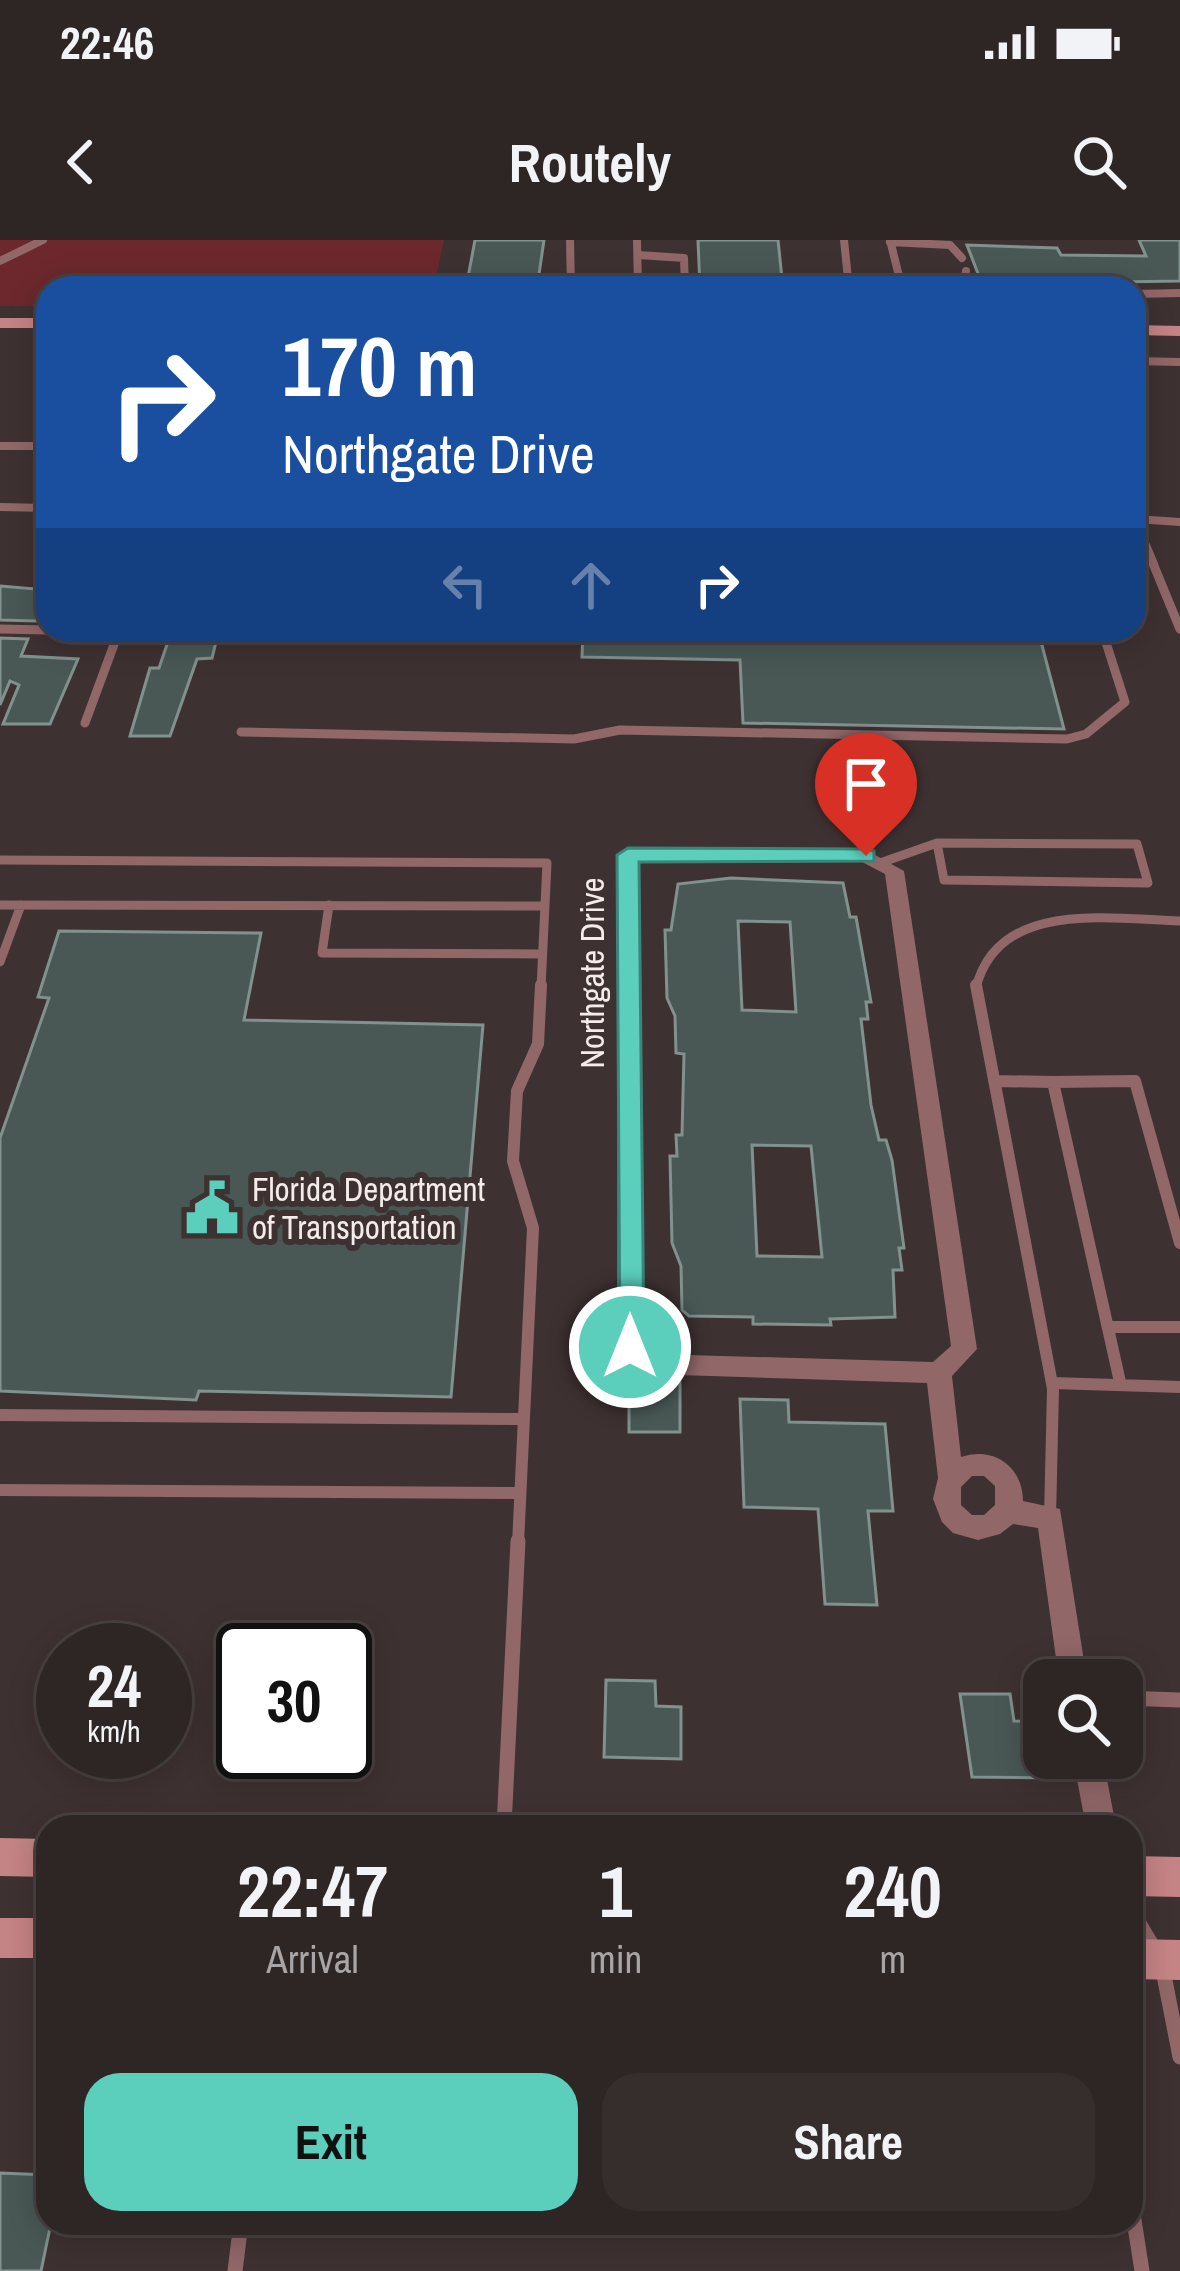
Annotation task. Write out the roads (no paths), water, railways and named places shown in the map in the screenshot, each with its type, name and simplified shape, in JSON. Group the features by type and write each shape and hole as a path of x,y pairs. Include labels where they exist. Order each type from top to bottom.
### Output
{"street":[{"path":"0,323 36,323"},
{"path":"1146,330 1180,331"},
{"name":"Northgate Drive","path":"880,863 866,856 628,855 630,1347 648,1364 939,1373"},
{"path":"880,863 894,872 964,1349 939,1373 950,1474 945,1501 958,1518 989,1526 1009,1511 1050,1518 1069,1659"},
{"path":"950,1474 969,1466 992,1471 1008,1486 1009,1511"},
{"path":"1092,1779 1099,1815"},
{"path":"0,1857 36,1858"},
{"path":"1143,1876 1180,1877"},
{"path":"0,1937 36,1938"}],"lane":[{"path":"0,261 43,240"},
{"path":"570,240 571,276"},
{"path":"637,240 638,276"},
{"path":"844,240 848,276"},
{"path":"899,276 890,241 950,245 962,258"},
{"path":"638,255 684,258 685,276"},
{"path":"965,276 966,271"},
{"path":"1146,294 1180,293"},
{"path":"1146,361 1180,362"},
{"path":"0,446 36,446"},
{"path":"0,507 36,508"},
{"path":"1146,519 1180,522"},
{"path":"1146,545 1180,629"},
{"path":"0,629 36,630"},
{"path":"85,724 115,642"},
{"path":"241,731 574,739 620,730 1067,739 1086,734 1125,703 1106,642"},
{"path":"880,863 938,842 1137,844 1148,883 944,880 938,842"},
{"path":"0,860 547,863 538,1044 517,1091 513,1161 532,1228 505,1815"},
{"path":"0,904 544,906"},
{"path":"0,962 21,904"},
{"path":"329,905 322,953 542,954"},
{"path":"1050,1518 1052,1383 976,986 979,965 993,946 1034,924 1180,921"},
{"path":"994,1082 1136,1081 1180,1243"},
{"path":"1053,1082 1120,1382"},
{"path":"1108,1327 1180,1328"},
{"path":"1052,1383 1180,1387"},
{"path":"0,1415 521,1419"},
{"path":"0,1490 518,1492"},
{"path":"1143,1699 1180,1700"},
{"path":"1143,1933 1157,1960 1180,2057"},
{"path":"235,2271 240,2235"},
{"path":"1136,2235 1142,2271"}],"place":[{"name":"Florida Department of Transportation","path":"212,1208"}]}
